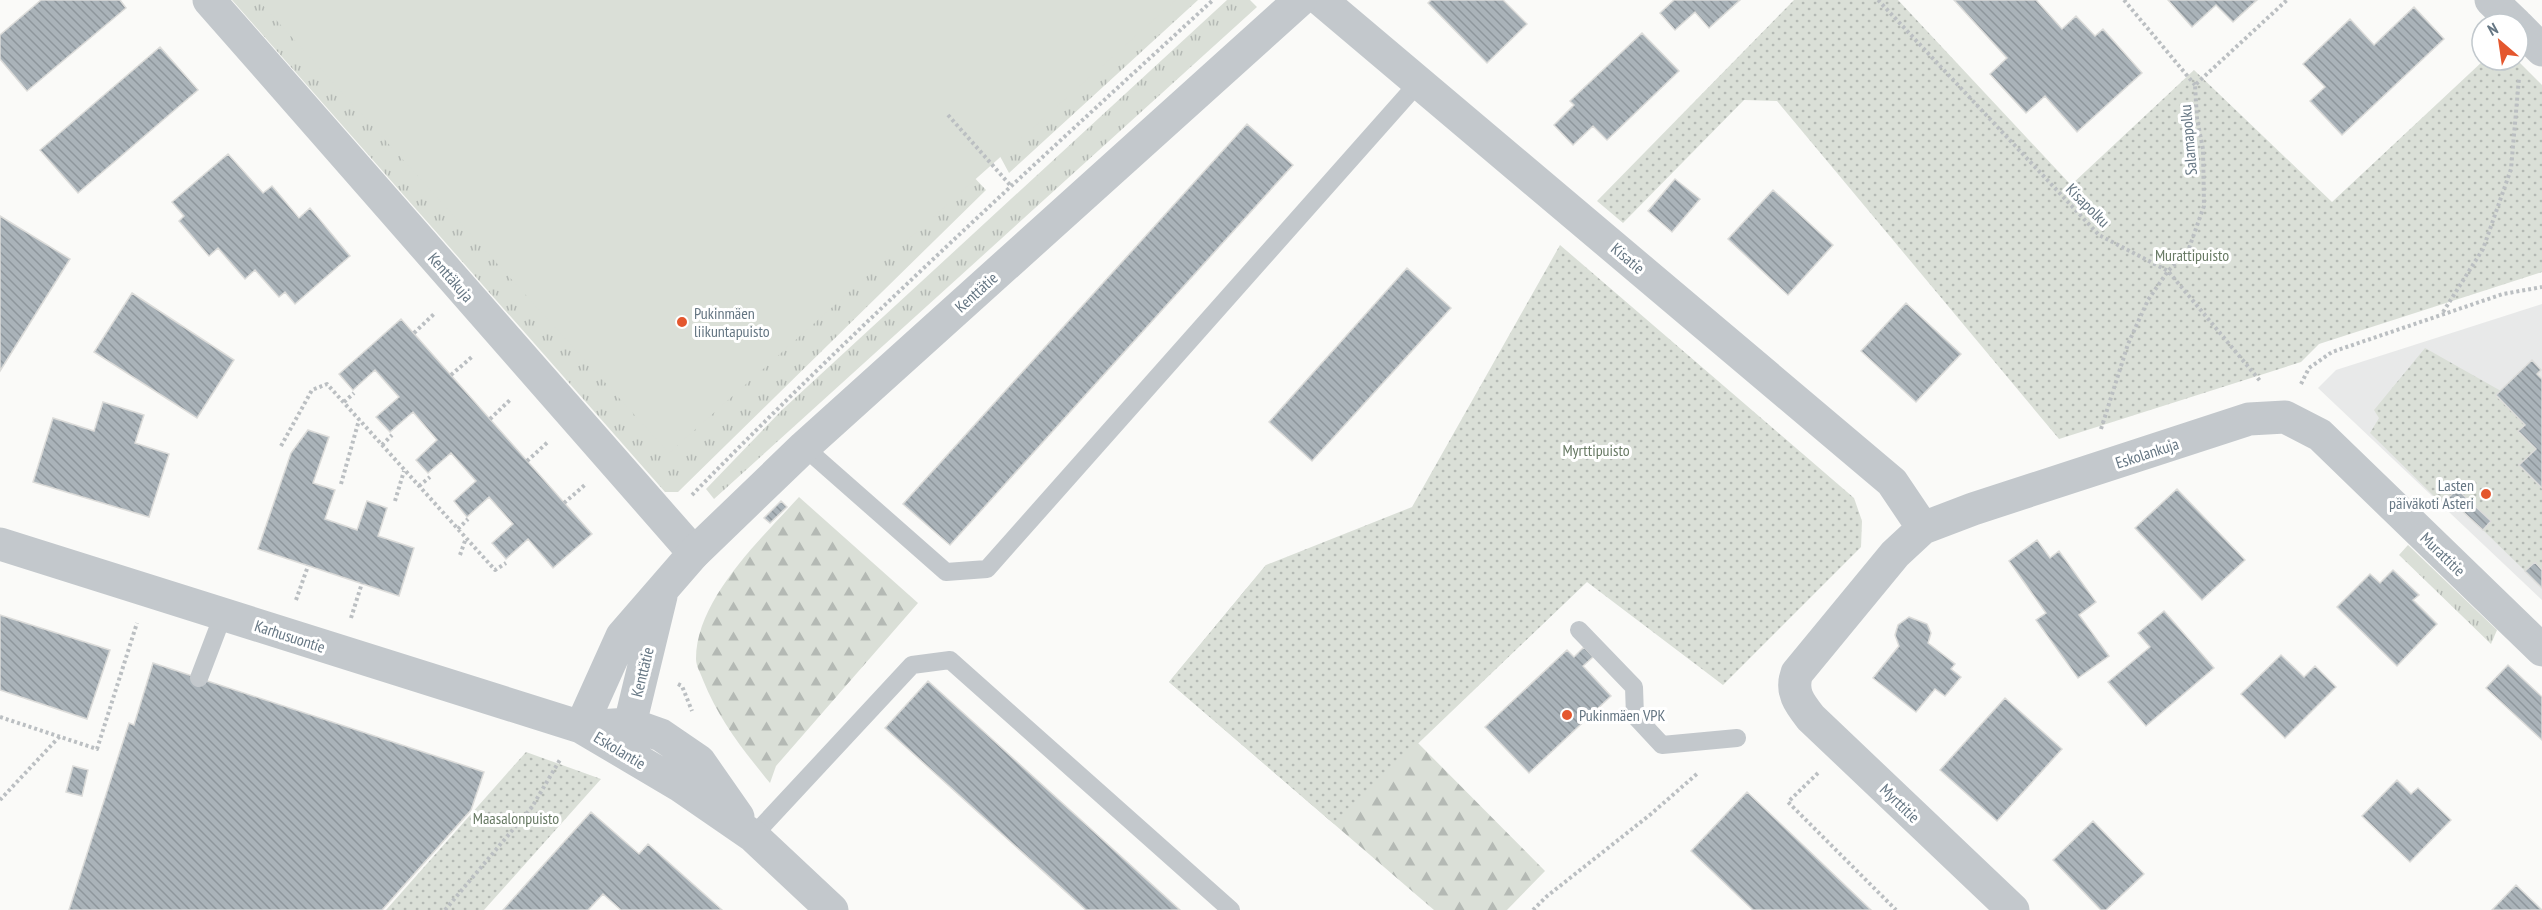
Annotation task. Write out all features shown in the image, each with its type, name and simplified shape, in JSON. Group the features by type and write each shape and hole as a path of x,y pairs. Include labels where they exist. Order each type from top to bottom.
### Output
{"street":[{"name":"Kenttäkuja","path":"209,0 694,553"},
{"name":"Kenttätie","path":"581,727 622,636 661,594 694,553 804,447 1300,0"},
{"name":"Kisatie","path":"1321,0 1892,482 1923,528"},
{"path":"2491,0 2503,12"},
{"name":"Eskolankuja","path":"1795,690 1797,674 1812,655 1895,554 1923,528 1973,509 2249,419 2285,417"},
{"name":"Murattitie","path":"2285,417 2320,435 2542,650"},
{"name":"Karhusuontie","path":"0,544 581,727"},
{"name":"Kenttätie","path":"623,736 661,594"},
{"name":"Myrttitie","path":"1795,690 1798,701 1811,718 2013,910"},
{"name":"Eskolantie","path":"581,727 623,736 679,785 753,836 832,910"}],"lane":[{"path":"804,447 946,572 987,569 1419,82"},
{"path":"200,678 223,615"},
{"path":"1579,630 1634,687 1635,716 1662,745 1737,738"},
{"path":"753,836 912,665 950,660 1231,910"}],"path":[{"path":"666,522 765,420 1011,186 1213,0"},
{"name":"Kisapolku","path":"1878,0 2099,235 2168,271 2266,387 2285,417"},
{"path":"2124,0 2195,85"},
{"name":"Salamapolku","path":"2098,439 2128,344 2148,300 2168,271 2188,251 2204,206 2203,149 2197,119 2195,85 2287,0"},
{"path":"2443,313 2483,249 2511,169 2521,72"},
{"path":"948,115 1011,186"},
{"path":"2285,417 2309,368 2332,352 2503,294 2542,287"},
{"path":"414,333 437,312"},
{"path":"451,375 475,355"},
{"path":"281,446 312,390 327,384 495,570 506,563"},
{"path":"344,402 354,393"},
{"path":"490,419 513,398"},
{"path":"341,484 359,420"},
{"path":"527,461 558,433"},
{"path":"382,445 392,435"},
{"path":"394,501 404,470"},
{"path":"419,486 430,477"},
{"path":"564,503 588,483"},
{"path":"458,529 468,519"},
{"path":"460,555 466,538"},
{"path":"295,604 308,566"},
{"path":"350,622 362,583"},
{"path":"0,717 97,749 148,591"},
{"path":"0,800 60,736"},
{"path":"445,910 532,807 562,754"},
{"path":"1824,767 1788,802 1896,910"},
{"path":"1533,910 1621,837"}],"shaded area":[{"name":"Lasten päiväkoti Asteri","path":"2542,304 2542,600 2318,388 2336,370"}],"green space":[{"name":"Pukinmäen liikuntapuisto","path":"232,0 293,0 938,139 986,190 678,492 665,492"},
{"name":"Pukinmäen liikuntapuisto","path":"258,0 1176,0 669,453"},
{"path":"1160,0 1198,0 1009,173 995,147"},
{"path":"1227,0 1250,0 1257,7 714,499 706,489 782,410"},
{"name":"Murattipuisto","path":"1794,0 1898,0 2071,185 2194,70 2332,202 2471,72 2529,72 2542,85 2542,272 2319,344 2301,362 2059,439 1777,101 1744,100 1623,223 1597,201"},
{"name":"Myrttipuisto","path":"1560,245 1854,498 1862,521 1861,547 1723,685 1587,582 1334,824 1169,682 1266,565 1412,507"},
{"path":"2425,348 2501,391 2496,396 2525,425 2519,431 2536,449 2519,465 2542,488 2542,570 2535,562 2525,571 2483,530 2491,521 2457,489 2444,506 2370,433 2379,418 2374,410"},
{"path":"799,497 918,603 776,766 770,783 724,721 709,695 696,659 699,637 707,614 719,592 733,571"},
{"path":"2408,545 2497,630 2491,644 2399,555"},
{"path":"1266,565 1415,740 1545,871 1507,910 1434,910 1169,682"},
{"name":"Maasalonpuisto","path":"526,752 601,779 484,910 386,910"}],"building":[{"path":"41,0 120,0 126,8 27,91 0,59 0,35"},
{"path":"1431,0 1503,0 1527,24 1487,63 1428,3"},
{"path":"1674,0 1740,0 1709,28 1695,12 1675,30 1660,13"},
{"path":"1954,0 2036,0 2062,29 2076,16 2095,36 2103,29 2142,73 2077,132 2045,96 2026,113 1990,74 2007,58"},
{"path":"2168,0 2257,0 2233,22 2216,5 2192,27"},
{"path":"2414,7 2444,39 2342,135 2310,101 2325,87 2303,64 2350,19 2374,45"},
{"path":"1642,33 1679,71 1607,140 1593,126 1573,145 1554,125 1574,105 1570,101"},
{"path":"160,47 198,90 78,193 40,150"},
{"path":"1247,124 1293,165 950,545 903,504"},
{"path":"228,154 263,193 272,186 299,218 310,208 350,256 295,304 285,292 279,297 255,270 245,279 218,248 209,256 179,221 184,216 172,202"},
{"path":"1675,179 1700,199 1672,232 1648,211"},
{"path":"1773,190 1833,245 1788,295 1728,239"},
{"path":"0,216 70,259 0,371"},
{"path":"1407,268 1451,308 1312,461 1269,422"},
{"path":"132,293 234,360 197,418 94,352"},
{"path":"1906,303 1961,354 1916,402 1861,351"},
{"path":"401,319 592,534 553,568 528,539 506,559 492,543 513,524 489,497 467,517 454,501 476,481 451,453 428,473 416,460 437,440 413,412 390,432 376,417 399,397 375,370 353,390 339,374"},
{"path":"2532,360 2541,370 2537,374 2542,379 2542,488 2519,465 2536,449 2518,431 2525,425 2496,395"},
{"path":"103,402 144,415 135,443 169,454 149,517 33,482 53,418 94,431"},
{"path":"308,430 329,437 313,483 335,490 325,519 357,530 367,501 387,508 378,536 414,548 399,596 258,549 291,453"},
{"path":"2177,489 2245,560 2202,600 2135,528"},
{"path":"2457,489 2491,521 2483,530 2448,498"},
{"path":"781,501 787,507 770,523 764,518"},
{"path":"2037,540 2050,558 2059,551 2096,602 2079,615 2109,656 2078,678 2036,620 2046,613 2009,561"},
{"path":"2535,562 2542,570 2542,588 2525,571"},
{"path":"2393,570 2419,595 2413,600 2437,624 2397,666 2337,607 2370,574 2380,583"},
{"path":"2164,611 2214,668 2146,726 2108,682 2150,647 2138,633"},
{"path":"0,615 110,650 87,719 0,690"},
{"path":"1909,617 1927,624 1931,633 1928,643 1955,664 1951,669 1961,677 1945,696 1935,689 1916,712 1873,678 1899,646 1895,635 1898,625"},
{"path":"1584,647 1593,657 1583,666 1611,696 1529,773 1485,727 1567,650 1574,657"},
{"path":"2281,655 2304,677 2315,666 2336,687 2285,738 2241,694"},
{"path":"153,663 484,772 471,810 382,910 69,910 129,723 134,725"},
{"path":"2508,665 2542,697 2542,740 2486,688"},
{"path":"928,681 1180,910 1086,910 885,728"},
{"path":"2005,698 2062,749 1997,821 1940,770"},
{"path":"73,766 88,770 82,796 66,792"},
{"path":"2397,780 2411,794 2418,788 2451,820 2410,862 2362,816"},
{"path":"1747,792 1871,910 1753,910 1691,851"},
{"path":"591,812 639,854 648,844 722,910 621,910 603,894 588,910 503,910"},
{"path":"2093,821 2144,874 2106,910 2101,910 2053,860"},
{"path":"2516,885 2542,910 2492,910"}],"place":[{"name":"Pukinmäen liikuntapuisto","path":"682,322"},
{"name":"Lasten päiväkoti Asteri","path":"2486,494"},
{"name":"Pukinmäen VPK","path":"1567,715"}]}
